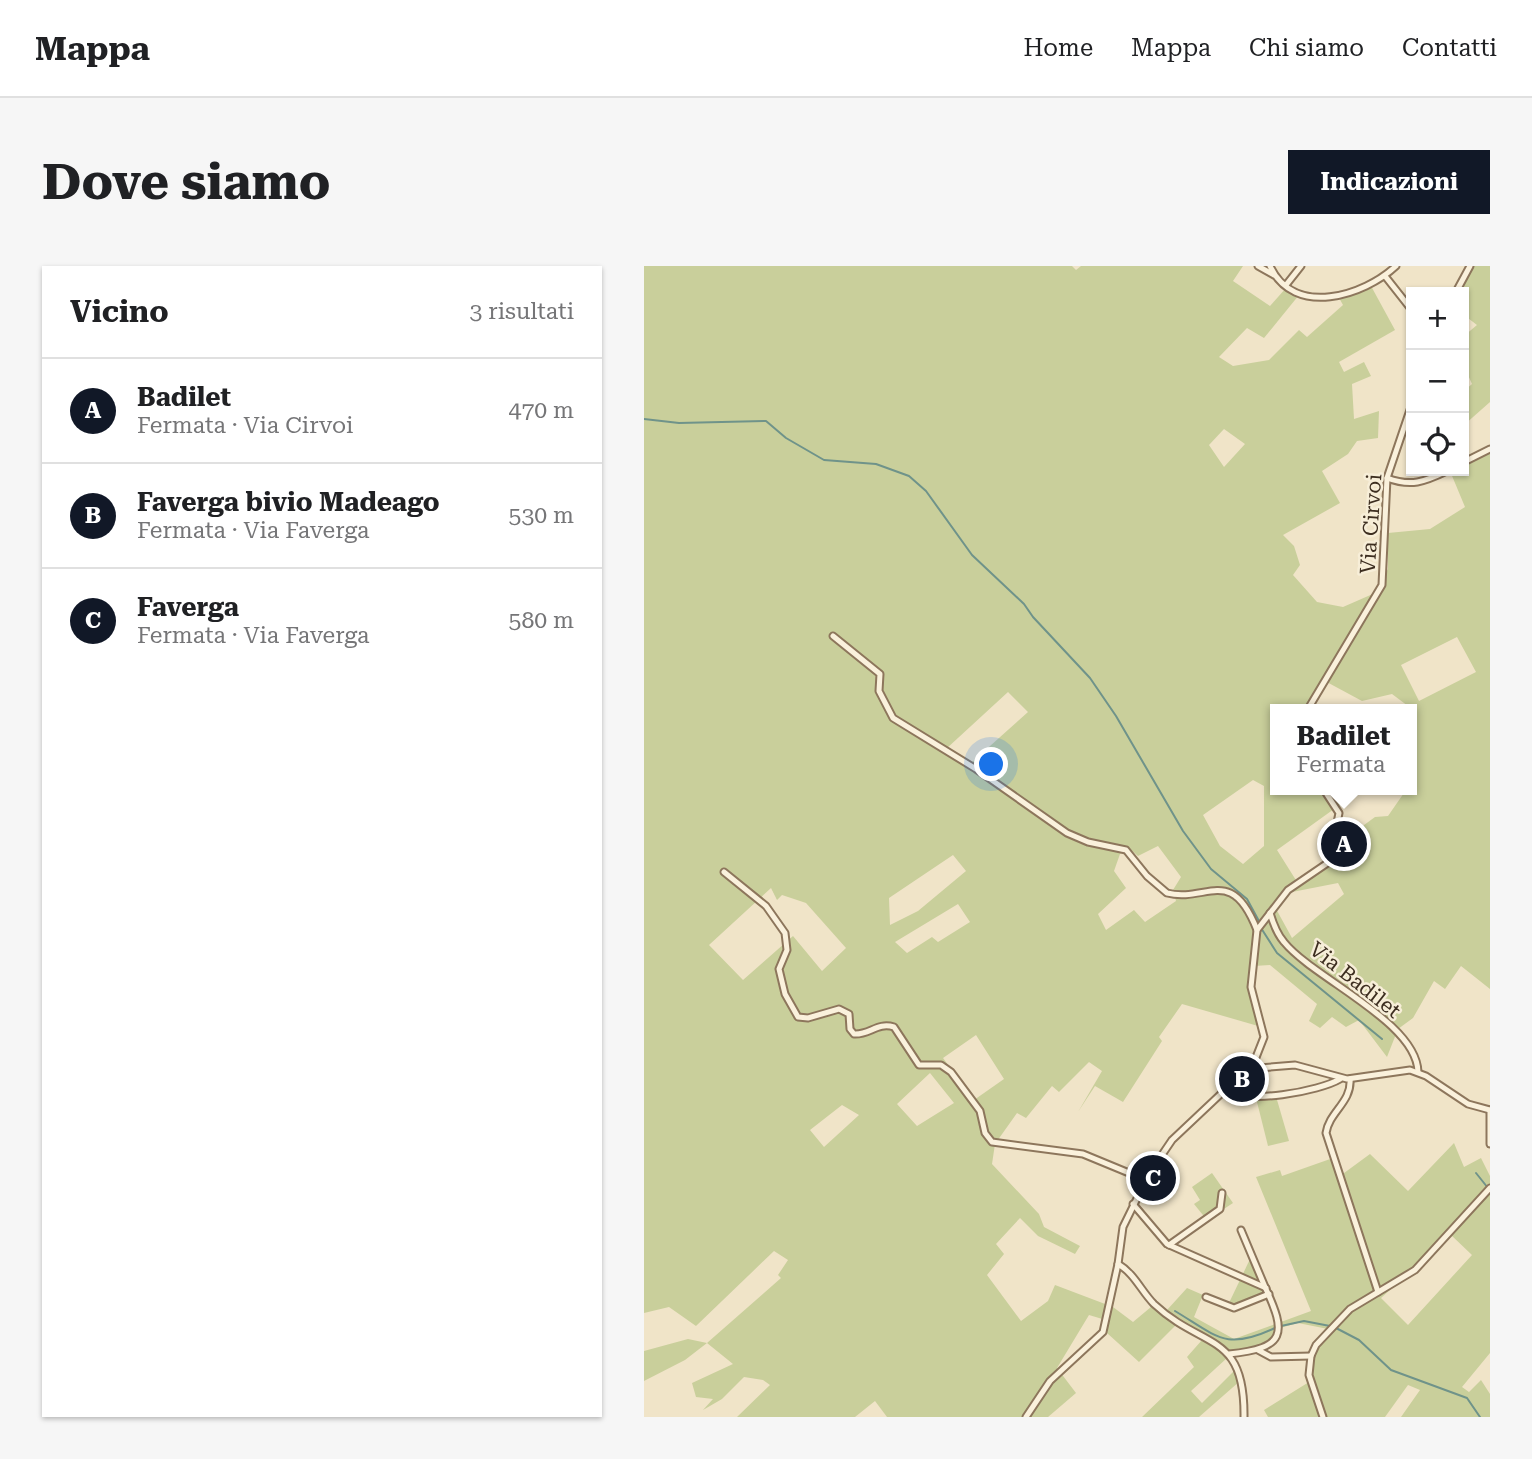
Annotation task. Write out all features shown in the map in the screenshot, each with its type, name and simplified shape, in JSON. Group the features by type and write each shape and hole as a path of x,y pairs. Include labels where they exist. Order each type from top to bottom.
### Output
{"street":[{"path":"1258,266 1304,295 1326,298 1364,289 1396,266"},
{"path":"1270,266 1274,275"},
{"path":"1286,285 1301,266"},
{"path":"1458,287 1469,266"},
{"path":"1385,276 1406,303"},
{"name":"Via Cirvoi","path":"1311,704 1382,585 1387,478 1409,413"},
{"path":"1469,460 1490,449"},
{"path":"1387,478 1412,485 1434,476"},
{"path":"833,636 880,674 879,691 893,718 946,750 1067,833 1088,842 1126,850 1147,876 1167,893 1211,888 1229,892 1247,912 1257,930"},
{"path":"1251,1070 1265,1037 1251,987 1257,930 1288,890 1329,862 1339,813 1327,795"},
{"path":"724,872 766,906 785,933 786,950 779,969 796,1015 808,1018 842,1009 850,1016 851,1032 859,1035 880,1025 894,1027 919,1065 941,1065 951,1072 980,1111 985,1133 992,1142 1083,1154 1146,1180"},
{"name":"Via Badilet","path":"1270,913 1283,941 1306,964 1368,1007 1401,1037 1417,1061 1418,1072"},
{"path":"1026,1417 1050,1381 1103,1332 1118,1264 1121,1234 1146,1180 1172,1140 1226,1088 1251,1070 1294,1065 1340,1079 1404,1070 1418,1072 1468,1104 1490,1110 1490,1144"},
{"path":"1226,1088 1233,1093 1259,1098 1321,1087 1340,1079"},
{"path":"1350,1079 1347,1099 1331,1118 1326,1133 1378,1292"},
{"path":"1323,1417 1310,1380 1311,1356 1350,1309 1415,1270 1488,1189"},
{"path":"1169,1245 1220,1209 1222,1193"},
{"path":"1133,1204 1169,1245 1267,1291"},
{"path":"1229,1354 1258,1350 1274,1340 1279,1330 1278,1315 1241,1230"},
{"path":"1118,1264 1131,1273 1157,1307 1229,1354 1243,1381 1244,1417"},
{"path":"1206,1297 1234,1308 1267,1291"},
{"path":"1258,1350 1271,1357 1311,1356"}],"green space":[{"path":"644,266 1072,266 1076,270 1081,266 1243,266 1233,281 1270,306 1286,288 1299,295 1264,338 1247,328 1219,357 1233,366 1269,360 1299,330 1307,337 1343,305 1338,296 1371,286 1395,330 1339,362 1344,372 1364,362 1371,376 1352,384 1354,419 1379,411 1378,438 1357,441 1348,454 1322,471 1340,503 1283,535 1294,546 1300,565 1293,575 1317,602 1343,607 1375,593 1388,569 1388,533 1430,529 1465,507 1452,476 1469,476 1469,459 1490,453 1490,989 1461,966 1445,989 1434,981 1413,1018 1398,1029 1387,1057 1359,1020 1346,1027 1332,1017 1320,1028 1309,1021 1317,1004 1270,965 1254,966 1252,985 1265,1028 1182,1004 1159,1037 1162,1041 1123,1102 1095,1086 1078,1112 1102,1071 1089,1062 1059,1092 1052,1086 1026,1118 1017,1113 995,1144 992,1164 1039,1214 1044,1227 1080,1246 1075,1254 1038,1236 1020,1218 996,1244 1004,1254 987,1275 1021,1321 1048,1301 1055,1285 1113,1307 1133,1322 1157,1302 1167,1310 1187,1288 1203,1295 1194,1317 1234,1339 1311,1311 1256,1177 1280,1170 1282,1176 1333,1158 1340,1176 1370,1154 1408,1191 1454,1143 1464,1167 1481,1158 1490,1176 1490,1353 1462,1387 1469,1392 1481,1380 1490,1394 1490,1417 1401,1417 1420,1390 1408,1385 1385,1417 1268,1417 1264,1410 1309,1382 1311,1351 1328,1329 1298,1323 1280,1328 1263,1346 1227,1358 1191,1391 1202,1403 1236,1369 1240,1381 1199,1417 1142,1417 1194,1367 1187,1357 1202,1340 1177,1324 1139,1362 1107,1333 1109,1321 1089,1315 1057,1368 1076,1393 1048,1417 887,1417 875,1401 855,1417 737,1417 770,1385 763,1380 744,1377 722,1399 703,1410 713,1399 696,1397 692,1383 733,1364 707,1343 781,1278 778,1275 788,1260 774,1251 696,1326 669,1307 644,1313","holes":["1224,429 1245,444 1224,467 1209,445","1457,637 1476,672 1419,701 1401,665","1008,692 1028,712 971,763 946,749","1253,780 1264,786 1264,846 1243,864 1220,846 1203,815","1158,846 1181,877 1173,890 1176,901 1145,922 1134,910 1106,930 1098,914 1126,888 1114,871 1120,854 1129,848 1138,856","953,855 966,871 918,911 890,925 889,898","1338,883 1344,894 1292,938 1275,907 1287,893","771,888 777,900 782,895 806,903 846,948 822,971 793,936 743,980 709,945","958,904 970,922 938,942 932,937 907,953 895,942","976,1035 1004,1079 974,1100 943,1058","930,1073 954,1103 917,1126 897,1104","842,1105 859,1115 824,1147 810,1130","1451,1235 1472,1255 1408,1325 1381,1298"]},
{"path":"1467,266 1490,266 1490,402 1469,421 1469,387 1472,384 1469,377 1469,332 1477,325 1469,319 1469,287 1456,287"},
{"path":"1275,1093 1289,1141 1268,1146 1256,1098"},
{"path":"1212,1173 1233,1203 1207,1220 1194,1204 1200,1200 1192,1187"},
{"path":"1251,1257 1267,1295 1235,1308 1228,1305"},
{"path":"688,1339 707,1343 685,1360 644,1381 644,1351"}],"waterway":[{"path":"644,419 679,423 766,421 786,438 824,460 876,464 909,476 926,491 972,555 1024,604 1090,678 1116,716 1183,831 1211,869 1247,899 1260,923"},
{"path":"1261,928 1277,953 1382,1039"},
{"path":"1476,1173 1488,1188"},
{"path":"1175,1311 1213,1334 1233,1340 1245,1339 1275,1328"},
{"path":"1281,1326 1304,1321 1330,1326"},
{"path":"1336,1328 1359,1340 1391,1370 1467,1398 1480,1417"}],"place":[{"name":"Badilet","path":"1344,844"},
{"name":"Faverga bivio Madeago","path":"1242,1079"},
{"name":"Faverga","path":"1153,1178"}]}
